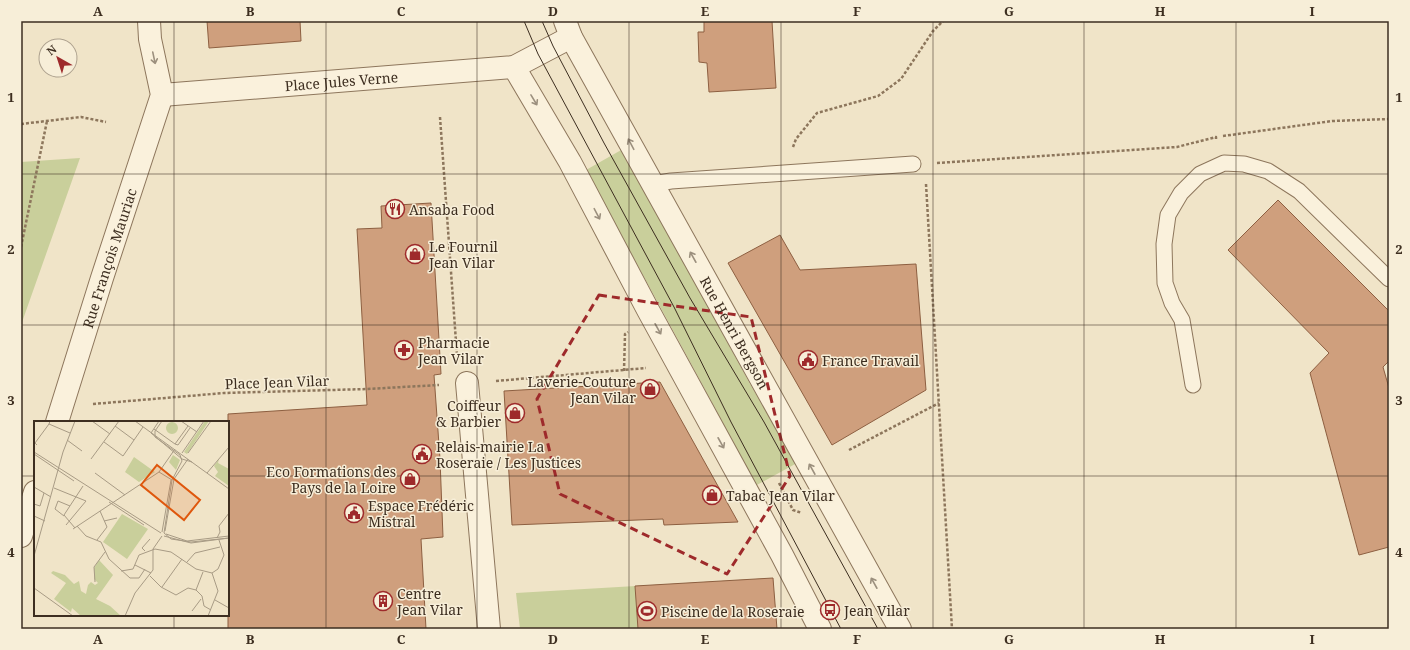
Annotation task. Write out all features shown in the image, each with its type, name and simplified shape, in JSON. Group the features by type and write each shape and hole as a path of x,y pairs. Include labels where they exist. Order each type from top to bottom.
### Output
{"street":[{"path":"149,21 150,39 162,95"},
{"name":"Place Jules Verne","path":"162,95 514,67 568,29"},
{"name":"Rue Henri Bergson","path":"568,29 652,184 900,629"},
{"path":"514,67 570,162 648,310 782,555 820,629"},
{"name":"Rue François Mauriac","path":"57,421 162,95"},
{"path":"467,383 489,629"},
{"path":"21,536 34,495"}],"lane":[{"path":"1193,385 1182,320 1172,303 1165,283 1164,244 1168,215 1180,193 1200,174 1224,163 1244,164 1268,171 1299,191 1389,279"},
{"path":"652,184 671,181 919,164"}],"path":[{"path":"787,173 796,139 817,113 878,96 901,79 933,31 943,21"},
{"path":"21,124 81,117 106,122"},
{"path":"440,117 457,354 467,383"},
{"path":"952,629 939,403 919,164 1177,147 1216,137 1332,120 1389,119"},
{"path":"21,247 47,121"},
{"path":"1216,137 1218,142"},
{"path":"624,371 625,334 631,330"},
{"name":"Place Jean Vilar","path":"88,404 224,393 367,389 467,383 646,368"},
{"path":"849,450 939,403"},
{"path":"772,486 783,481"},
{"path":"779,483 793,510 804,514"}],"highlighted area":[{"path":"599,295 751,317 790,476 727,574 560,494 537,399"}],"green space":[{"path":"623,149 750,384 797,463 755,486 715,408 586,170"},
{"path":"80,158 21,325 21,162"},
{"name":"Piscine de la Roseraie","path":"773,578 777,629 520,629 516,593"}],"building":[{"path":"207,21 300,21 301,41 209,48"},
{"path":"704,21 772,21 776,88 709,92 707,63 699,62 698,32 704,32"},
{"path":"1278,200 1389,311 1389,361 1383,367 1389,388 1389,547 1359,555 1310,373 1329,353 1228,250"},
{"path":"431,203 441,374 434,375 440,459 443,537 421,539 426,629 228,629 228,414 367,405 357,229 382,228 381,206"},
{"path":"780,235 800,270 916,264 926,390 832,445 728,263"},
{"path":"660,382 738,522 664,525 663,519 512,525 504,391"},
{"path":"773,578 777,629 638,629 635,586"}],"tram line":[{"path":"524,21 538,54 674,307 731,422 841,629"},
{"path":"542,21 553,46 604,143 690,298 764,422 878,629"}],"place":[{"name":"Ansaba Food","path":"395,209"},
{"name":"Le Fournil Jean Vilar","path":"415,254"},
{"name":"Pharmacie Jean Vilar","path":"404,350"},
{"name":"France Travail","path":"808,360"},
{"name":"Laverie-Couture Jean Vilar","path":"650,389"},
{"name":"Coiffeur & Barbier","path":"515,413"},
{"name":"Relais-mairie La Roseraie / Les Justices","path":"422,454"},
{"name":"Eco Formations des Pays de la Loire","path":"410,479"},
{"name":"Tabac Jean Vilar","path":"712,495"},
{"name":"Espace Frédéric Mistral","path":"354,513"},
{"name":"Centre Jean Vilar","path":"383,601"},
{"name":"Jean Vilar","path":"830,610"},
{"name":"Piscine de la Roseraie","path":"647,611"}]}
